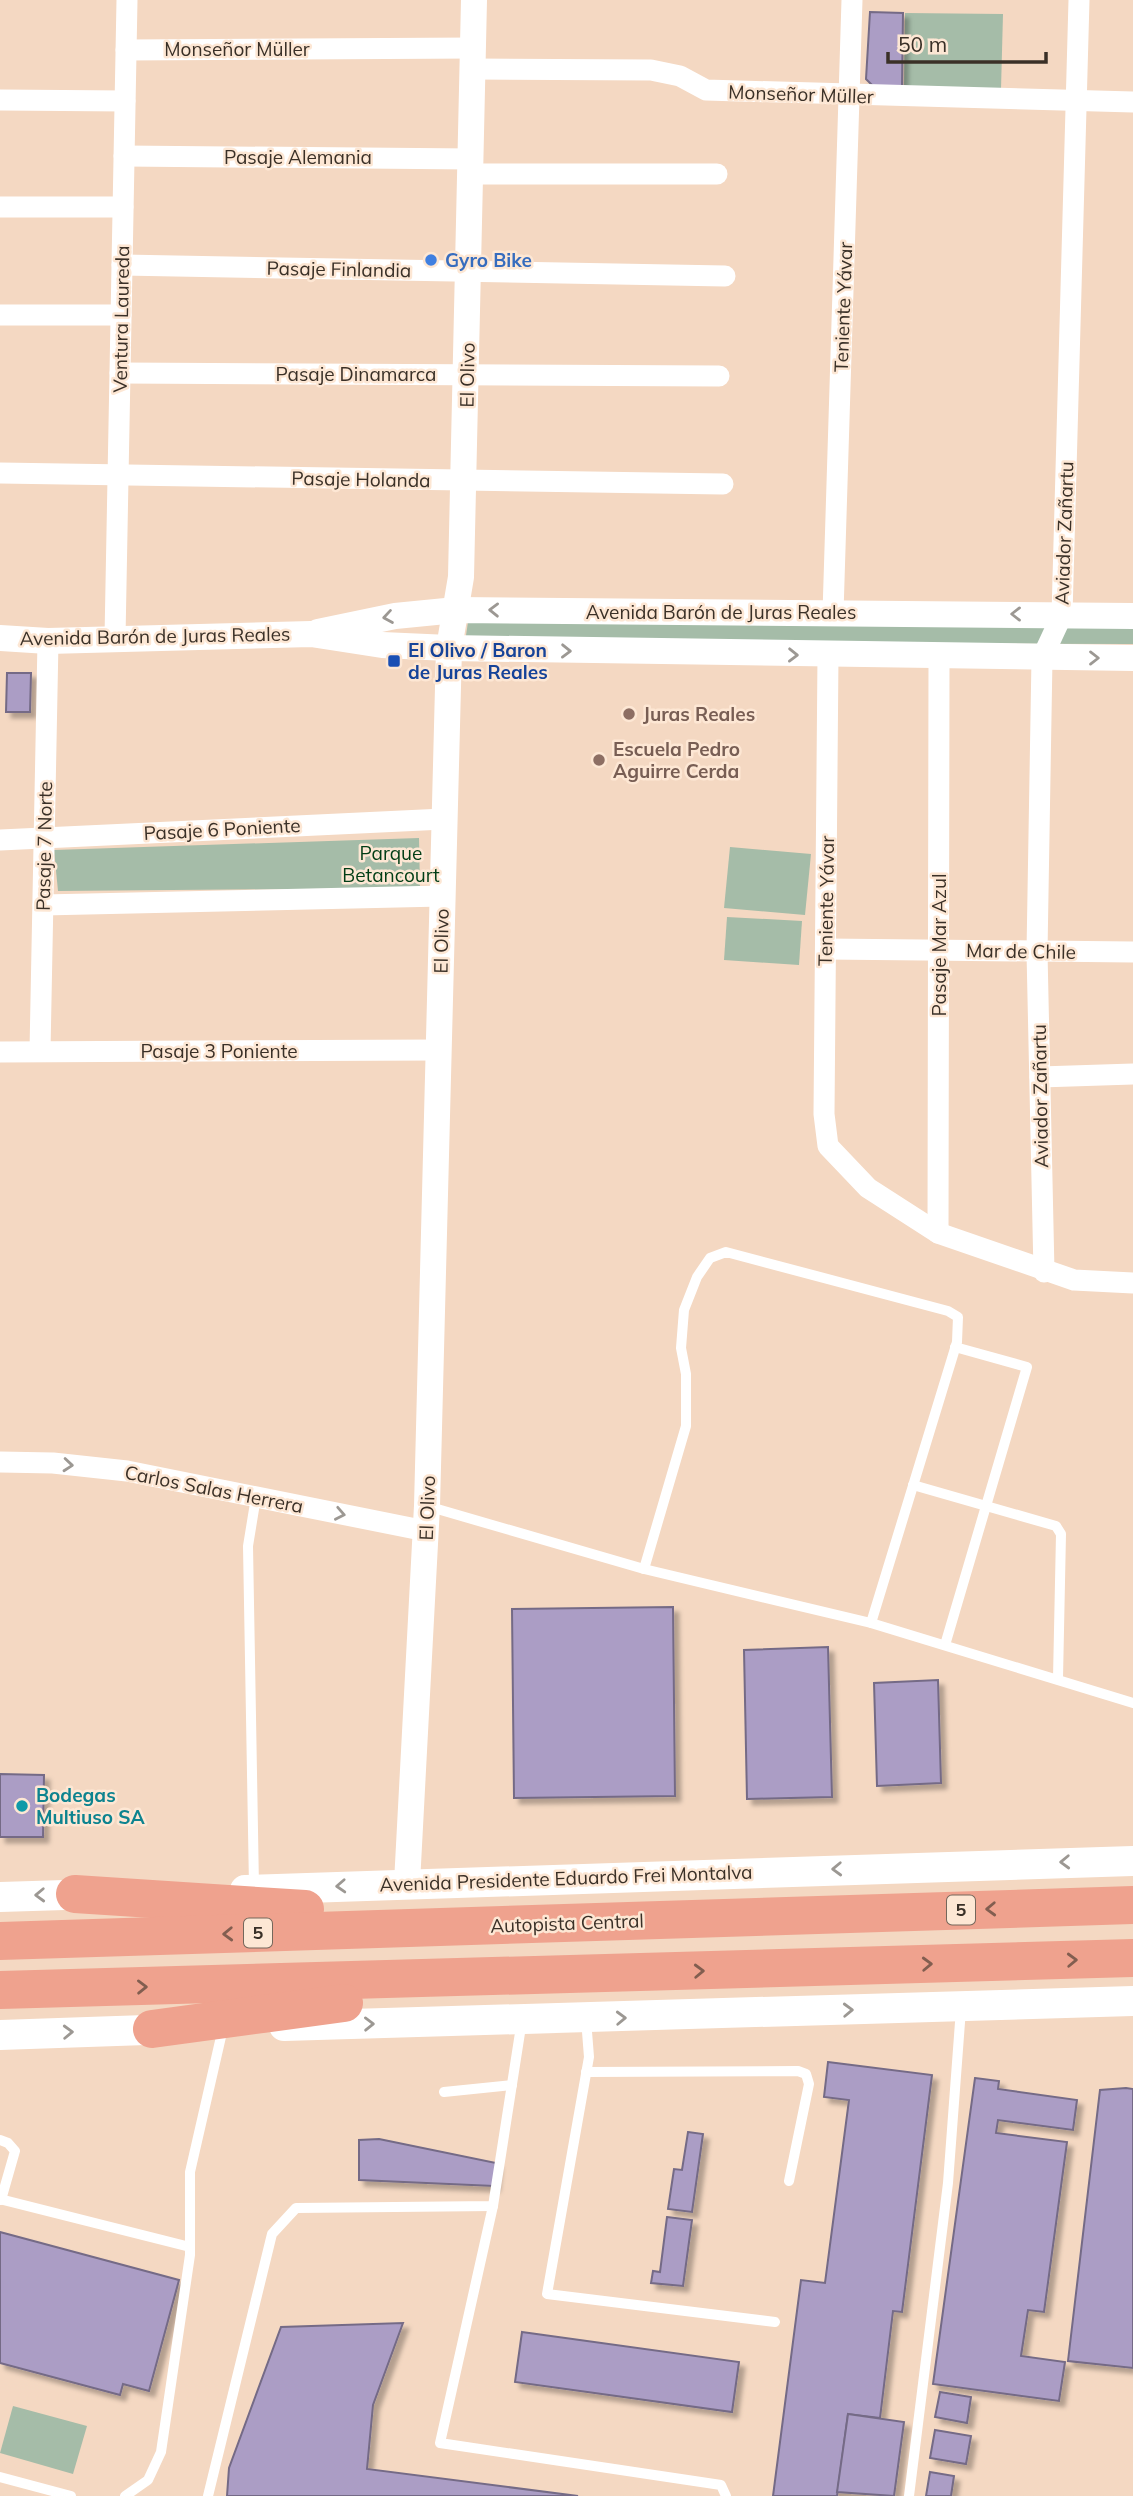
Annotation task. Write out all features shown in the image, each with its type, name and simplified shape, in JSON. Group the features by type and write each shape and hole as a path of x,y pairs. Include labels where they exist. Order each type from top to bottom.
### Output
{"highway":[{"path":"75,1894 516,1925"},
{"name":"Autopista Central","path":"0,1941 1133,1905"},
{"path":"0,1990 1133,1958"},
{"path":"152,2029 509,1977"}],"main road":[{"name":"Avenida Presidente Eduardo Frei Montalva","path":"0,1897 1133,1861"},
{"path":"0,2035 1133,2001"}],"street":[{"name":"Ventura Laureda","path":"115,638 127,0"},
{"name":"El Olivo","path":"407,1883 427,1519 449,648 461,577 474,0"},
{"name":"Teniente Yávar","path":"833,613 852,0"},
{"name":"Aviador Zañartu","path":"1044,1272 1037,951 1042,658 1062,615 1079,0"},
{"name":"Monseñor Müller","path":"126,50 473,58 651,70 680,76 706,90 849,97 1133,102"},
{"path":"0,100 125,101"},
{"name":"Pasaje Alemania","path":"124,156 717,174"},
{"path":"0,207 123,207"},
{"name":"Pasaje Finlandia","path":"122,265 725,276"},
{"path":"0,316 121,315"},
{"name":"Pasaje Dinamarca","path":"120,373 719,376"},
{"name":"Pasaje Holanda","path":"0,473 723,484"},
{"name":"Avenida Barón de Juras Reales","path":"310,634 359,621 456,610 1133,616"},
{"name":"Avenida Barón de Juras Reales","path":"0,638 48,641 310,634 382,645 449,648 1133,658"},
{"name":"Pasaje 7 Norte","path":"40,1051 48,641"},
{"name":"Teniente Yávar","path":"828,655 824,1114 828,1146 868,1188 938,1233"},
{"name":"Pasaje Mar Azul","path":"938,1233 939,657"},
{"name":"Pasaje 6 Poniente","path":"0,840 444,819"},
{"path":"43,905 442,896"},
{"name":"Mar de Chile","path":"826,949 1133,952"},
{"name":"Pasaje 3 Poniente","path":"0,1052 439,1050"},
{"path":"1040,1077 1133,1074"},
{"path":"938,1233 1044,1272 1101,1283 1133,1283"},
{"name":"Carlos Salas Herrera","path":"0,1462 101,1468 256,1497 427,1519"}],"lane":[{"path":"644,1569 686,1426 686,1374 681,1348 684,1310 697,1277 710,1258 726,1252 948,1311 958,1317 960,1325 955,1347 871,1623"},
{"path":"945,1645 1027,1367 955,1347"},
{"path":"913,1485 1056,1526 1061,1534 1058,1678"},
{"path":"254,1890 248,1546 256,1497"},
{"path":"427,1519 871,1623 1133,1703"},
{"path":"909,2496 948,2183 962,2006"},
{"path":"586,2019 586,2072 547,2294 775,2322"},
{"path":"522,2020 493,2206 440,2443 721,2485 726,2496"},
{"path":"125,2496 148,2480 161,2452 190,2247 190,2172 223,2028"},
{"path":"586,2072 799,2071 806,2074 809,2084 789,2181"},
{"path":"444,2092 512,2085"},
{"path":"0,2140 8,2143 15,2151 1,2199 190,2247"},
{"path":"208,2496 272,2234 296,2208 493,2206"},
{"path":"0,2477 71,2496"}],"green space":[{"path":"905,13 1003,14 1001,89 904,88"},
{"path":"468,622 1133,626 1133,644 465,642"},
{"name":"Parque Betancourt","path":"419,838 420,888 58,891 54,850"},
{"path":"730,847 811,854 805,915 724,908"},
{"path":"727,917 802,921 799,965 724,960"},
{"path":"13,2406 87,2426 73,2474 0,2453"}],"building":[{"path":"870,12 903,13 902,86 873,86 866,79"},
{"path":"7,673 31,673 30,712 6,712"},
{"path":"673,1607 675,1796 514,1798 512,1609"},
{"path":"828,1647 832,1797 747,1799 744,1650"},
{"path":"938,1680 941,1783 877,1786 874,1683"},
{"name":"Bodegas Multiuso SA","path":"0,1774 44,1775 43,1837 0,1837"},
{"path":"828,2062 932,2075 902,2312 893,2311 880,2418 848,2414 837,2496 773,2496 801,2280 825,2283 849,2100 824,2097"},
{"path":"975,2078 999,2081 998,2089 1077,2100 1073,2130 998,2120 996,2133 1067,2142 1044,2312 1028,2310 1021,2356 1065,2362 1059,2401 933,2384"},
{"path":"1133,2089 1133,2368 1068,2361 1100,2090"},
{"path":"688,2132 703,2134 692,2212 668,2209 674,2169 682,2170"},
{"path":"379,2139 496,2163 494,2186 359,2180 359,2140"},
{"path":"667,2217 692,2220 683,2286 651,2283 653,2271 660,2272"},
{"path":"0,2232 179,2280 149,2391 123,2384 120,2395 0,2363"},
{"path":"403,2323 373,2405 367,2469 578,2496 227,2496 229,2468 281,2327"},
{"path":"522,2332 739,2362 732,2412 515,2382"},
{"path":"940,2392 971,2397 967,2423 935,2417"},
{"path":"848,2414 904,2422 894,2496 837,2492"},
{"path":"935,2430 971,2436 966,2464 930,2458"},
{"path":"930,2472 954,2476 951,2496 926,2496"}],"place":[{"name":"Gyro Bike","path":"431,260"},
{"name":"El Olivo / Baron de Juras Reales","path":"394,661"},
{"name":"Juras Reales","path":"629,714"},
{"name":"Escuela Pedro Aguirre Cerda","path":"599,760"},
{"name":"Bodegas Multiuso SA","path":"22,1806"}]}
